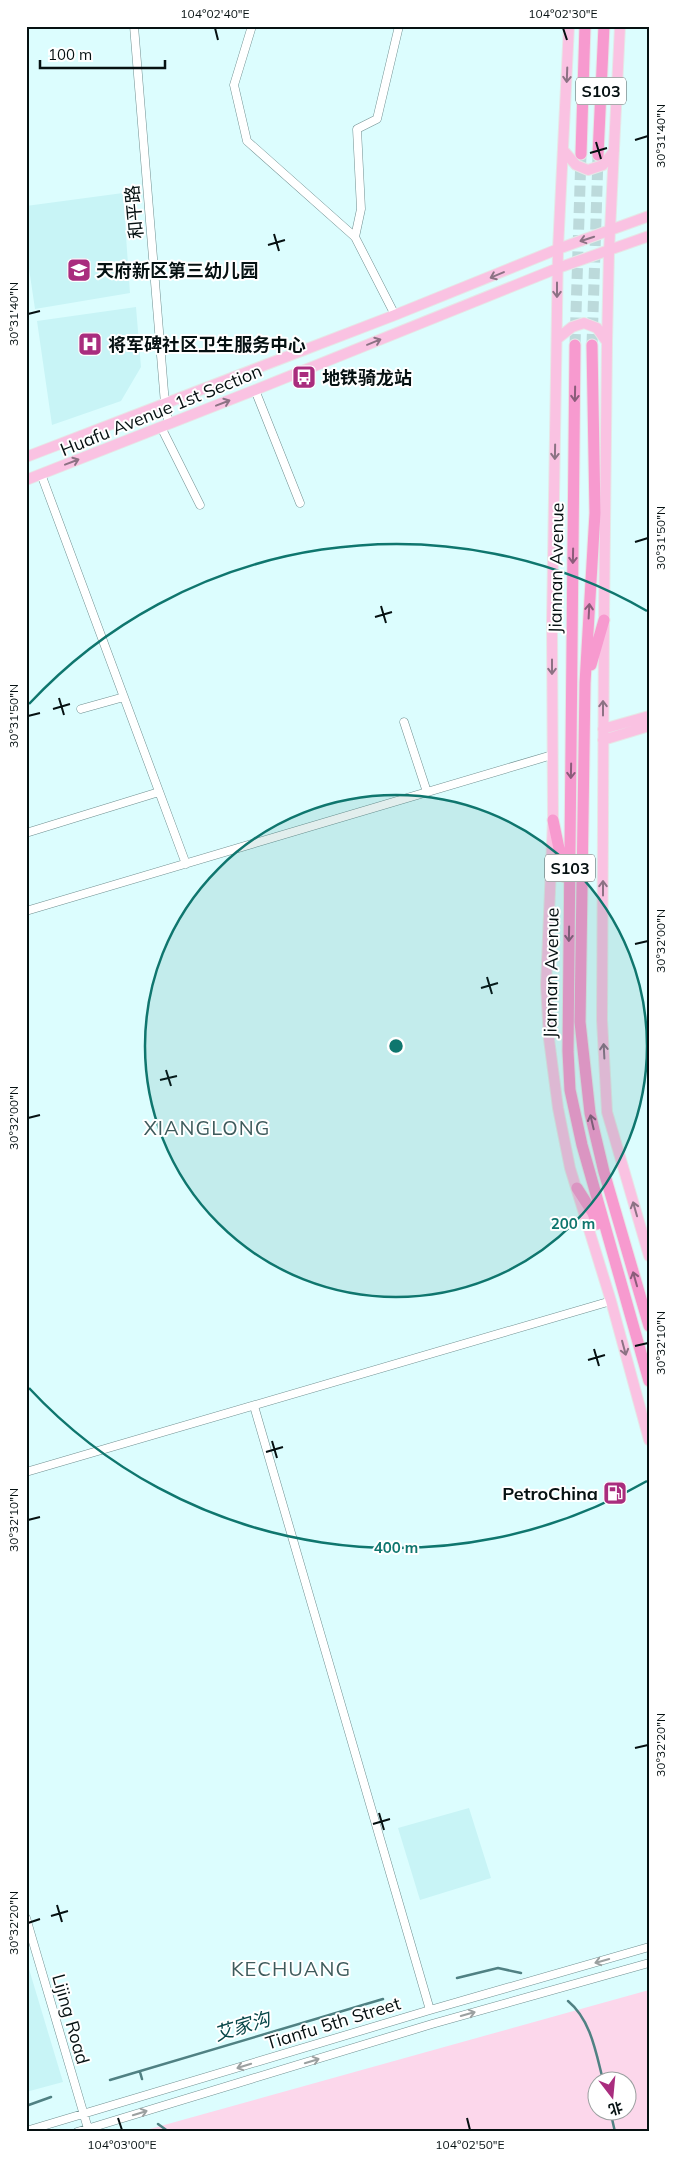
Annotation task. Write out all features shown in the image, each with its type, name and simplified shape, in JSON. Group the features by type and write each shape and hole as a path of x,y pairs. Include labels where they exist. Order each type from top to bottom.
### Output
{"highway":[{"name":"S103","path":"581,154 585,26"},
{"name":"S103","path":"598,156 604,26"},
{"name":"Jiannan Avenue","path":"576,345 567,1034 570,1090 582,1145 649,1381"},
{"name":"Jiannan Avenue","path":"592,345 595,513 585,683 580,1022 584,1068 596,1143 649,1326"},
{"path":"585,683 604,620"},
{"path":"553,820 570,898"},
{"path":"577,1188 593,1213 608,1259 628,1309"}],"main road":[{"path":"569,26 558,248 552,622 553,820 546,985 549,1039 558,1108 570,1168 611,1301 649,1440"},
{"path":"620,26 609,251 604,620 602,1020 607,1112 649,1256"},
{"path":"564,151 576,165 588,170 603,166 614,151"},
{"path":"26,457 395,315 558,248 649,216"},
{"name":"Huafu Avenue 1st Section","path":"26,480 558,268 649,236"},
{"path":"557,339 572,327 584,323 597,328 608,342"},
{"path":"603,735 649,716"},
{"path":"603,735 649,726"}],"street":[{"name":"和平路","path":"134,26 165,404 165,426 200,505"},
{"path":"252,26 234,85 248,141 355,237 395,315"},
{"path":"355,237 361,209 357,129 376,120 399,26"},
{"path":"255,390 300,503"},
{"path":"41,474 186,864"},
{"path":"81,709 124,697"},
{"path":"404,722 427,792"},
{"path":"26,911 552,756"},
{"path":"26,833 159,792"},
{"path":"26,1472 611,1301"},
{"path":"254,1406 430,2010"},
{"name":"Lijing Road","path":"26,1918 88,2130"},
{"name":"Tianfu 5th Street","path":"26,2131 430,2010 649,1947"},
{"name":"Tianfu 5th Street","path":"77,2132 432,2024 649,1963"}],"shaded area":[{"name":"天府新区第三幼儿园","path":"123,193 130,293 35,309 26,248 26,206"},
{"name":"将军碑社区卫生服务中心","path":"136,307 141,367 121,401 52,425 37,321"},
{"path":"469,1808 491,1878 420,1900 398,1828"},
{"path":"26,1959 63,2082 26,2092"},
{"path":"649,1990 649,2132 139,2132"}],"waterway":[{"name":"艾家沟","path":"457,1978 498,1968 521,1973"},
{"name":"艾家沟","path":"110,2080 383,1999"},
{"name":"艾家沟","path":"568,2001 576,2009 587,2027 600,2070"},
{"path":"140,2072 142,2079"},
{"name":"艾家沟","path":"26,2106 51,2097"},
{"name":"艾家沟","path":"612,2120 615,2132"},
{"path":"158,2124 169,2132"}],"tunnel":[{"path":"575,345 581,154"},
{"path":"592,345 598,157"}],"place":[{"name":"天府新区第三幼儿园","path":"79,270"},
{"name":"将军碑社区卫生服务中心","path":"90,344"},
{"name":"地铁骑龙站","path":"304,377"},
{"name":"PetroChina","path":"615,1493"}],"district":[{"name":"XIANGLONG","path":"207,1127"},
{"name":"KECHUANG","path":"291,1968"}]}
